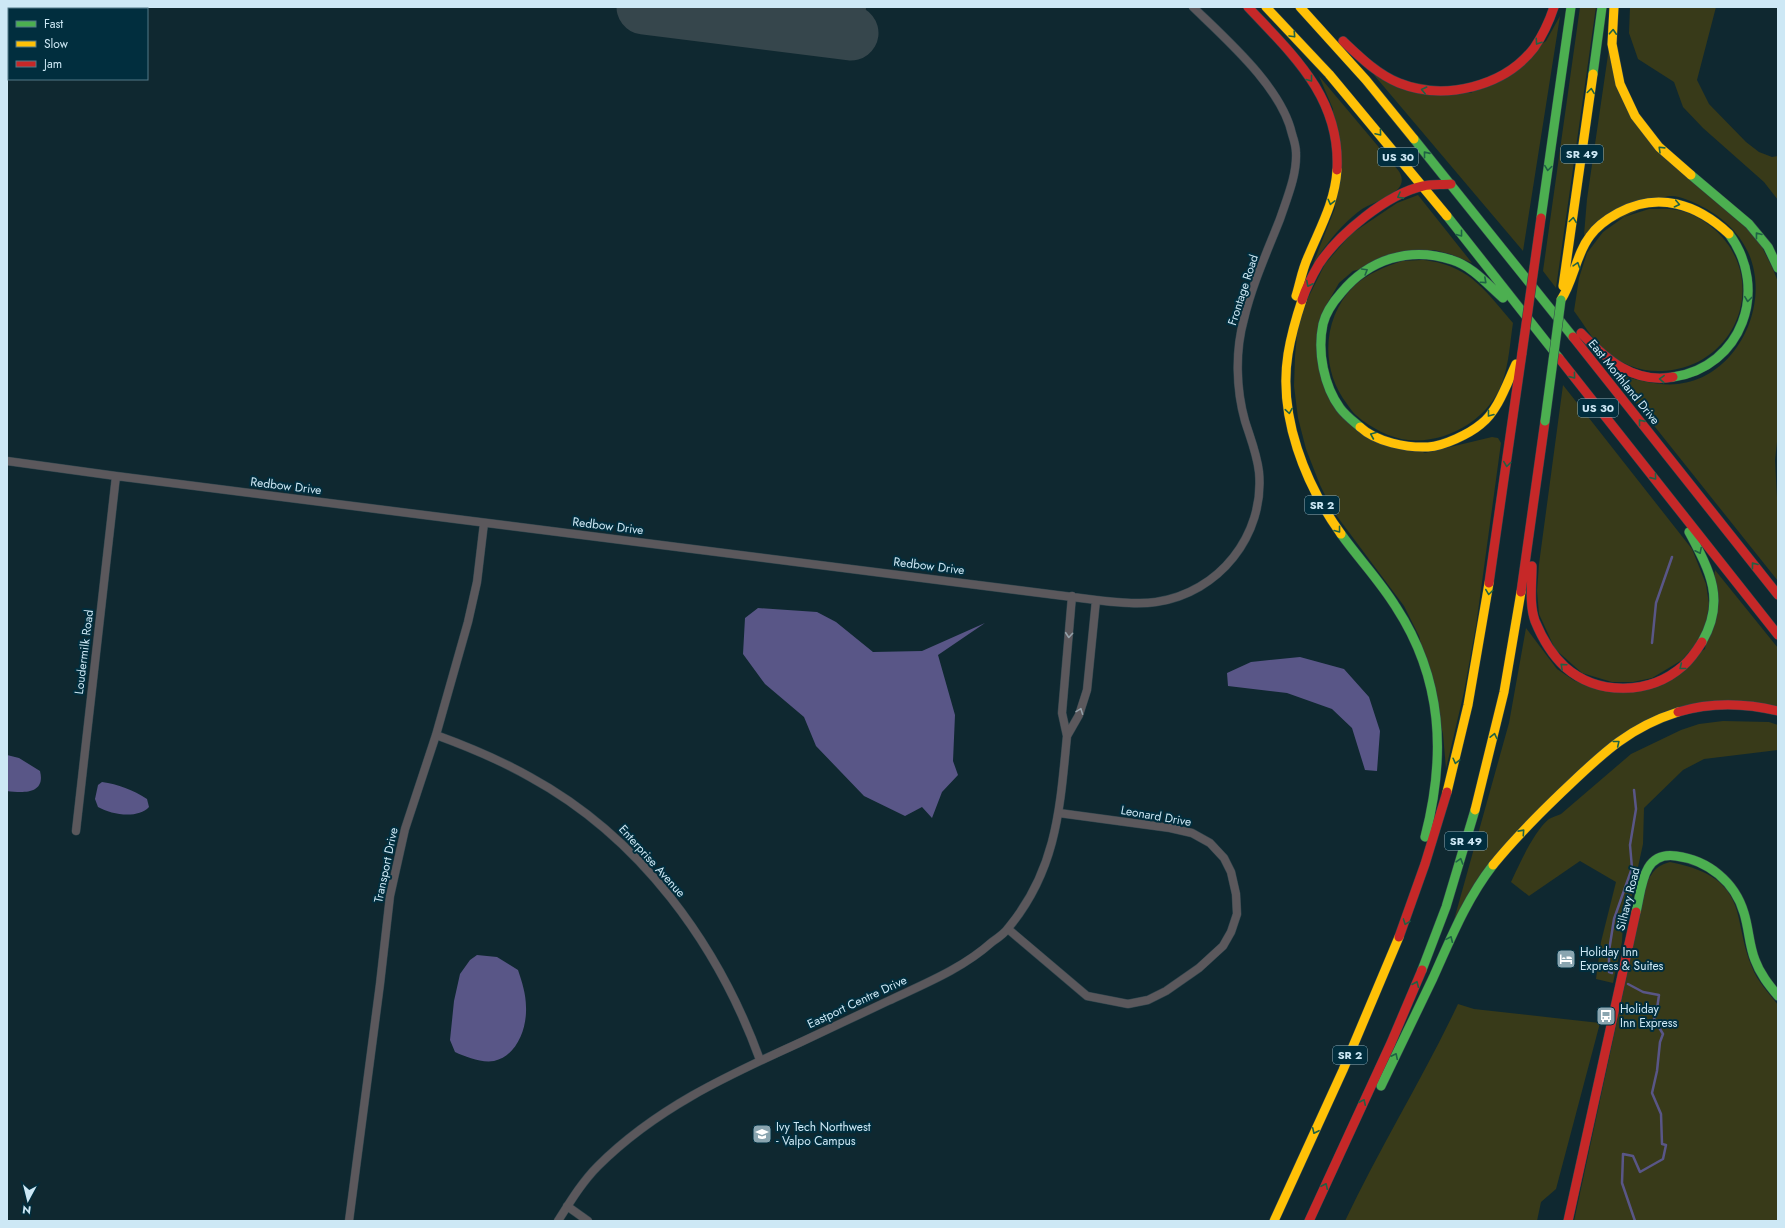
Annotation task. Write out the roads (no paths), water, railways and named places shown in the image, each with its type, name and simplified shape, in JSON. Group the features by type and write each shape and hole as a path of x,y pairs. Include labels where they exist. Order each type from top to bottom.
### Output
{"main road":[{"path":"1248,7 1291,54 1318,88 1330,116 1337,144 1337,175 1330,208 1304,265 1294,304 1289,343"},
{"name":"US 30","path":"1266,7 1329,74 1423,186 1778,635"},
{"name":"US 30","path":"1300,7 1366,80 1451,184"},
{"path":"1310,7 1356,54 1380,74 1413,87 1432,91 1460,91 1487,83 1513,68 1533,49 1542,37 1554,7"},
{"name":"SR 49","path":"1419,885 1454,769 1475,678 1484,626 1514,382 1522,353 1571,7"},
{"name":"SR 49","path":"1341,1150 1400,1022 1431,947 1460,862 1484,779 1504,693 1516,625 1602,7"},
{"path":"1614,7 1612,44 1620,84 1635,116 1659,147 1749,224 1768,247 1778,268"},
{"name":"SR 2","path":"1274,1221 1369,1014 1395,952 1419,885 1421,851 1434,799 1438,760 1437,720 1429,678 1412,637 1392,600 1333,524 1312,487 1295,441 1288,407 1286,370 1289,343 1301,300 1319,264 1334,246 1373,211 1408,192 1423,186 1451,184"},
{"name":"East Morthland Drive","path":"1451,184 1778,595"},
{"path":"1542,298 1614,364 1641,378 1666,380 1693,374 1713,363 1732,344 1745,316 1749,288 1744,260 1729,235 1707,216 1679,203 1648,202 1619,211 1594,231 1582,250 1571,283 1561,300"},
{"path":"1514,382 1482,424 1457,439 1429,447 1392,444 1364,432 1340,409 1326,381 1321,353 1324,324 1331,305 1344,288 1361,273 1386,259 1408,254 1453,260 1476,274 1497,294 1522,313"},
{"path":"1531,513 1532,596 1535,619 1547,647 1564,667 1585,680 1606,687 1630,689 1652,685 1662,681 1687,663 1704,639 1712,618 1714,598 1711,574 1675,504"},
{"path":"1309,1221 1341,1150 1366,1118 1473,892 1503,853 1534,819 1596,760 1629,733 1661,718 1701,706 1734,704 1778,711"},
{"name":"Silhavy Road","path":"1568,1221 1645,873 1648,866 1654,859 1660,856 1686,857 1710,868 1728,883 1737,896 1744,912 1755,961 1761,973 1778,996"}],"street":[{"name":"Frontage Road","path":"1096,600 1128,603 1156,602 1175,597 1202,585 1218,574 1235,557 1248,535 1255,514 1259,493 1258,471 1239,395 1240,343 1244,319 1288,196 1294,175 1296,152 1286,116 1277,97 1260,76 1194,7"},
{"name":"Redbow Drive","path":"7,461 1096,600"},
{"name":"Loudermilk Road","path":"76,831 116,476"},
{"name":"Transport Drive","path":"349,1221 390,896 405,829 436,735 468,622 477,582 484,523"},
{"name":"Eastport Centre Drive","path":"558,1221 597,1167 647,1123 686,1098 760,1060 944,976 984,950 1008,929 1025,906 1041,876 1052,844 1059,813 1066,736 1062,713 1072,596"},
{"name":"Eastport Centre Drive","path":"1066,736 1079,715 1087,690 1096,600"},
{"name":"Enterprise Avenue","path":"436,735 497,759 532,777 583,811 620,841 650,872 685,916 706,946 728,984 748,1025 760,1060"},
{"name":"Leonard Drive","path":"1008,929 1087,996 1128,1004 1148,1000 1166,991 1188,976 1202,966 1223,946 1231,932 1237,914 1231,872 1224,858 1210,843 1192,833 1170,828 1059,813"},
{"path":"568,1206 588,1221"}],"waterway":[{"path":"1652,643 1656,603 1672,557"},
{"path":"1612,973 1609,972 1609,951 1614,919 1632,868 1630,845 1636,809 1634,790"},
{"path":"1628,984 1643,992 1659,995 1654,1019 1663,1034 1660,1042 1657,1071 1652,1093 1661,1114 1662,1144 1666,1145 1663,1159 1640,1172 1633,1156 1623,1154 1622,1183 1635,1221"}],"place":[{"name":"Holiday Inn Express & Suites","path":"1566,959"},
{"name":"Holiday Inn Express","path":"1606,1016"},
{"name":"Ivy Tech Northwest - Valpo Campus","path":"762,1134"}]}
